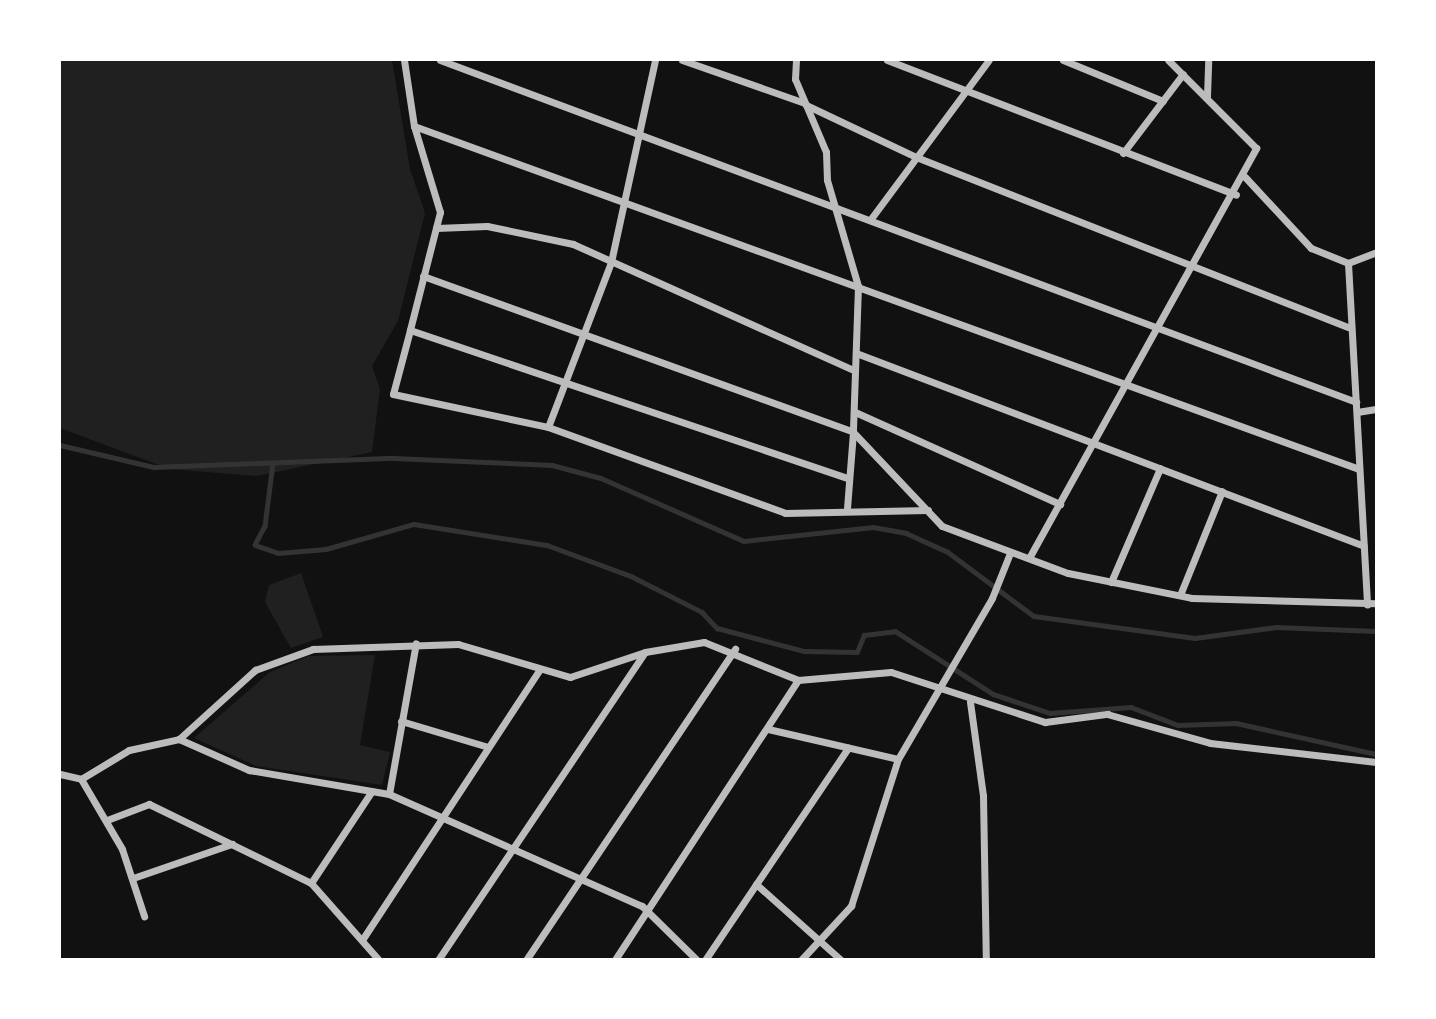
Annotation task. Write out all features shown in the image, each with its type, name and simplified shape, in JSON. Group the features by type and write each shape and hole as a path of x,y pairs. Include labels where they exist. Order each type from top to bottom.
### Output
{"street":[{"path":"404,60 414,126 440,212 393,394 548,427 785,513 847,508 928,510"},
{"path":"440,60 1356,402"},
{"path":"548,427 611,262 655,60"},
{"path":"682,60 806,104 916,157 1348,327"},
{"path":"796,60 795,79 826,152 834,206 858,286 855,412 847,508"},
{"path":"887,60 964,94 1236,195"},
{"path":"870,219 989,60"},
{"path":"1063,60 1163,102"},
{"path":"1029,558 1236,195 1256,144 1168,60"},
{"path":"1206,96 1208,60"},
{"path":"1123,153 1183,74"},
{"path":"414,126 858,286 1126,387 1359,469"},
{"path":"1245,177 1311,248 1348,263 1377,251"},
{"path":"436,228 487,226 573,244 855,371"},
{"path":"1348,263 1348,327 1357,412 1367,604"},
{"path":"423,275 584,331 853,432 942,526 1010,552 1111,582 1180,595 1377,603"},
{"path":"410,330 848,478"},
{"path":"856,353 1364,546"},
{"path":"1357,412 1377,410"},
{"path":"855,412 1060,504"},
{"path":"1111,582 1160,468"},
{"path":"1180,595 1222,491"},
{"path":"801,960 820,942 856,893 898,759 936,687 992,598 1010,552"},
{"path":"81,779 129,750 179,739 272,661 313,649 416,643 491,651 539,671 582,676 645,652 704,642 735,649 798,680 891,672 970,702 1045,722 1107,715 1210,743 1377,762"},
{"path":"389,794 416,643"},
{"path":"526,960 735,649"},
{"path":"438,960 510,848 645,652"},
{"path":"362,940 539,671"},
{"path":"615,960 798,680"},
{"path":"970,702 983,796 986,960"},
{"path":"401,721 488,747"},
{"path":"768,729 898,759"},
{"path":"179,739 249,770 389,794 441,820 648,910 697,960"},
{"path":"705,960 848,748"},
{"path":"60,774 81,779 107,820 133,878 144,916"},
{"path":"311,883 372,792"},
{"path":"107,820 149,804 311,883 379,960"},
{"path":"133,878 232,844"},
{"path":"756,884 841,960"}],"shaded area":[{"path":"60,60 392,60 410,169 425,213 398,321 372,366 380,389 372,452 257,476 170,469 60,428"},
{"path":"301,573 323,637 291,648 265,602 269,585"},
{"path":"375,655 360,745 390,752 382,785 256,766 194,738 270,672 309,656"}],"waterway":[{"path":"60,445 154,467 393,458 552,465 601,478 744,541 873,527 906,533 948,552 1034,616 1195,638 1276,627 1376,631"},
{"path":"273,463 265,526 255,545 278,553 326,549 414,524 547,545 631,576 702,612 717,628 804,651 857,652 864,635 895,631 993,694 1050,713 1131,707 1178,725 1236,723 1376,754"}]}
